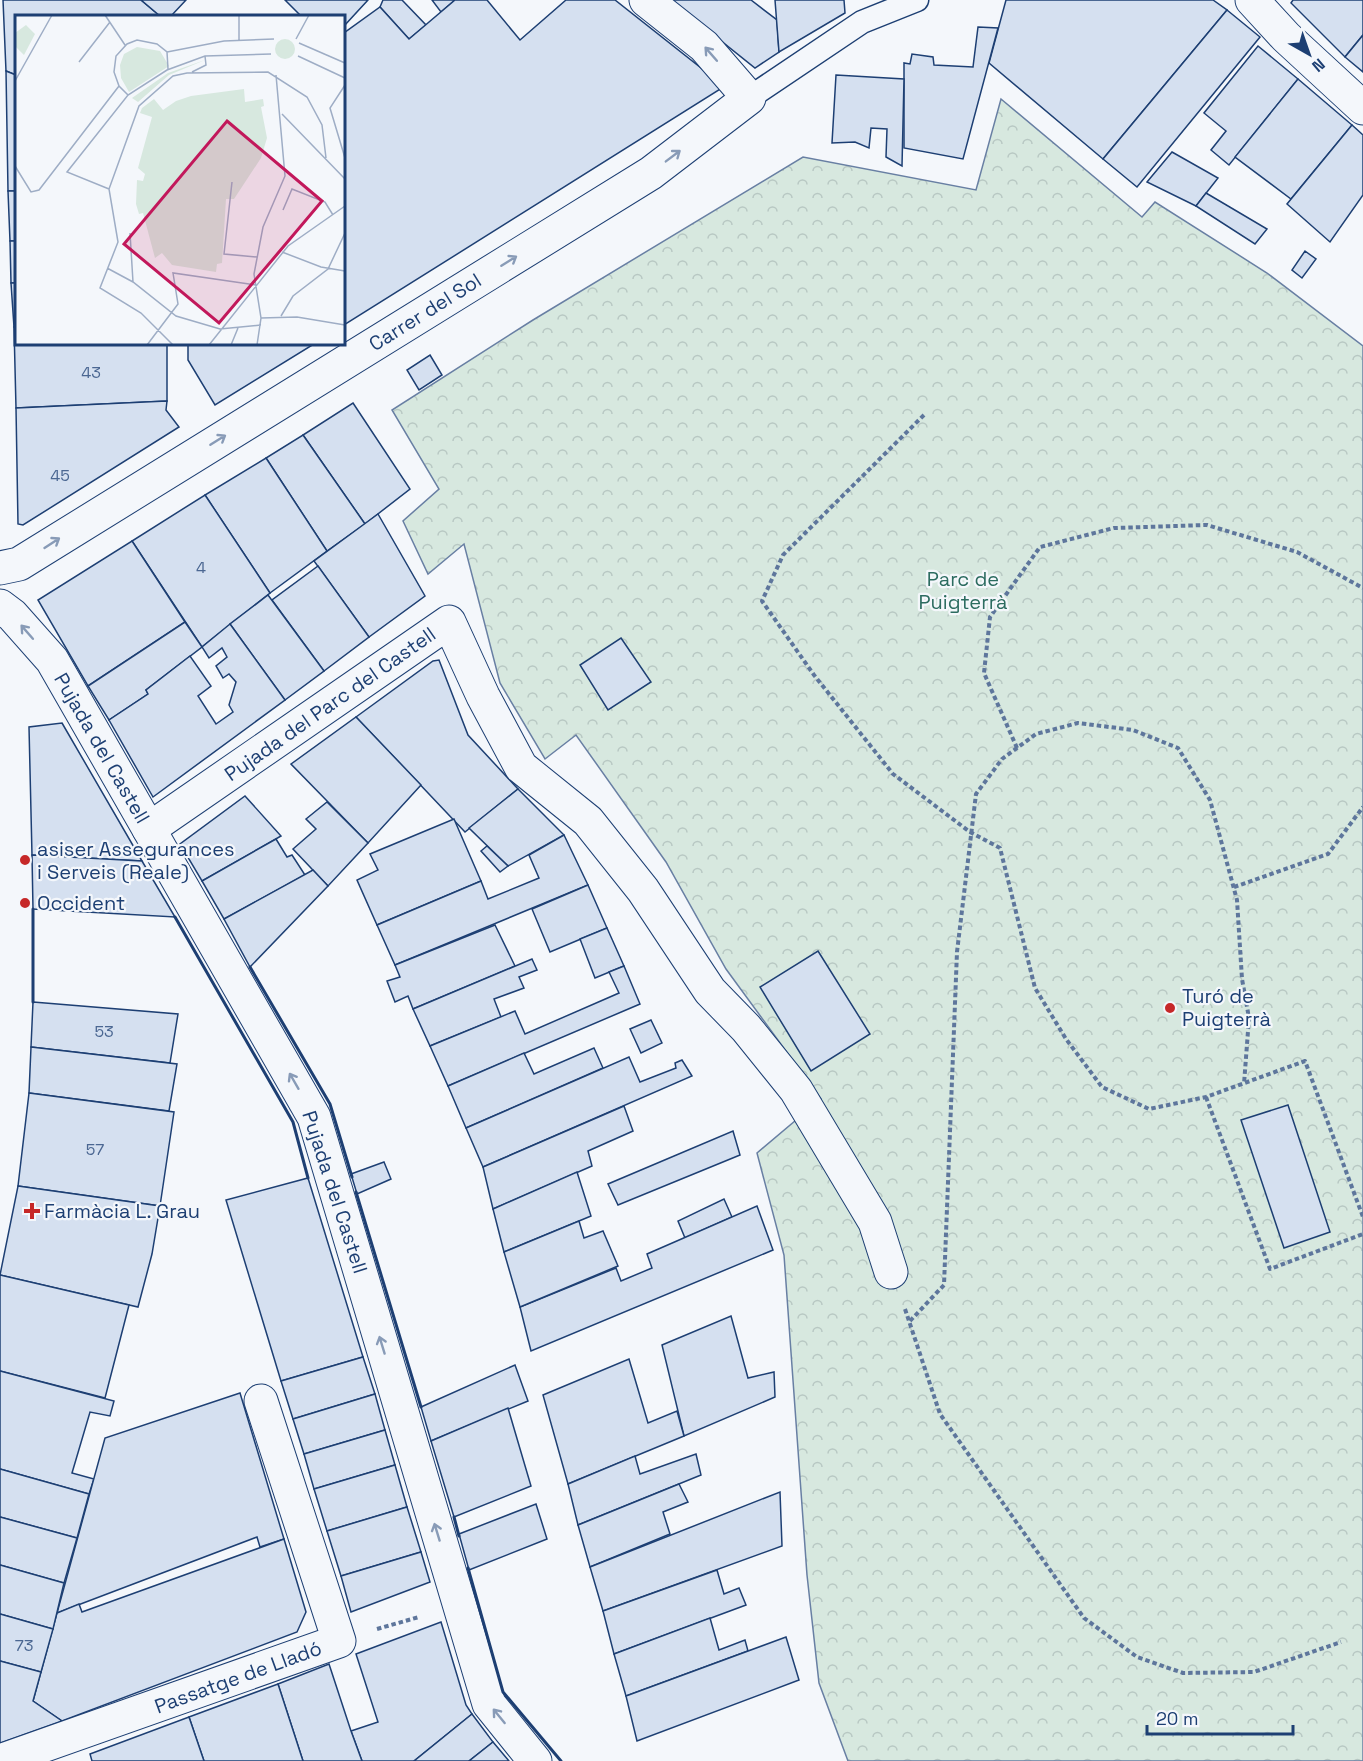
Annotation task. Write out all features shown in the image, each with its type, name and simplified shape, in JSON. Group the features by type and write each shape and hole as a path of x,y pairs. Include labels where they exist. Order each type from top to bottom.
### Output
{"street":[{"path":"646,0 704,46 749,98"},
{"path":"1252,0 1286,37 1363,108"},
{"name":"Carrer del Sol","path":"0,568 19,564 651,173 749,98"},
{"name":"Pujada del Castell","path":"0,606 12,615 52,660 314,1117 489,1704 536,1761"},
{"name":"Pujada del Parc del Castell","path":"149,829 449,622 483,696 521,767 588,821 643,890 710,991 746,1028 796,1090 875,1222 891,1272"},
{"name":"Passatge de Lladó","path":"0,1761 339,1641 261,1401"}],"lane":[{"path":"749,98 862,22 917,0"}],"path":[{"path":"924,415 783,555 762,601 814,675 892,774 970,832 1000,849 1035,988 1066,1039 1102,1087 1149,1109 1206,1097 1305,1061 1363,1217"},
{"path":"1017,748 984,673 990,617 1040,547 1114,528 1207,525 1297,552 1363,588"},
{"path":"910,1321 944,1285 957,952 976,794 1002,759 1036,734 1078,723 1133,730 1178,748 1210,800 1233,887 1242,979 1249,1018 1244,1083"},
{"path":"1233,887 1328,854 1363,807"},
{"path":"1206,1097 1270,1269 1363,1234"},
{"path":"891,1272 910,1321 940,1414 1084,1618 1137,1657 1183,1673 1254,1672 1341,1642"},
{"path":"339,1641 459,1605"}],"green space":[{"name":"Parc de Puigterrà","path":"1001,99 1142,217 1155,202 1267,273 1363,346 1363,1761 848,1761 819,1683 807,1575 784,1255 757,1153 821,1099 726,969 666,862 576,735 545,759 500,683 464,544 428,574 403,521 439,489 392,410 533,320 803,157 976,190"}],"building":[{"path":"3,0 141,0 159,15 15,15 15,75 6,71"},
{"path":"141,0 186,0 172,15 159,15"},
{"path":"285,0 368,0 345,25 345,15 300,15"},
{"path":"383,0 402,0 426,25 409,39 380,7"},
{"path":"432,0 455,0 441,12"},
{"path":"455,0 487,0 520,40 566,0 615,0 720,83 722,88 345,324 345,32 380,7 409,39"},
{"path":"670,0 751,0 777,20 779,52 755,68"},
{"path":"775,0 844,0 845,13 779,52"},
{"path":"1006,0 1213,0 1227,10 1103,159 989,63"},
{"path":"1293,0 1363,0 1363,35 1345,57 1291,3"},
{"path":"1227,10 1260,37 1137,187 1103,159"},
{"path":"978,27 998,28 963,159 904,148 904,63 910,64 912,54 933,57 934,65 973,67"},
{"path":"1363,35 1363,72 1345,57"},
{"path":"1258,46 1298,79 1229,165 1211,150 1226,131 1204,113"},
{"path":"6,71 15,75 15,191 8,191"},
{"path":"836,75 904,79 902,166 886,157 887,129 871,128 869,148 855,142 832,143"},
{"path":"1298,79 1352,125 1291,199 1235,157"},
{"path":"1352,125 1363,135 1363,195 1330,242 1287,204"},
{"path":"1172,152 1218,178 1196,206 1147,182"},
{"path":"8,191 15,191 15,241 10,241"},
{"path":"1206,193 1267,229 1255,244 1196,206"},
{"path":"10,241 15,241 15,283 11,283"},
{"path":"1305,251 1316,259 1302,278 1292,270"},
{"path":"11,283 15,283 14,327"},
{"path":"14,327 15,345 167,345 167,401 16,408"},
{"path":"188,345 312,345 215,405 188,360"},
{"path":"430,355 442,375 419,390 407,370"},
{"path":"167,401 166,410 179,427 23,525 18,524 16,408"},
{"path":"353,403 410,489 365,524 303,435"},
{"path":"303,435 365,524 327,551 266,458"},
{"path":"266,458 327,551 270,593 205,495"},
{"path":"205,495 270,593 202,647 132,541"},
{"path":"378,514 425,596 369,637 314,561"},
{"path":"132,541 185,622 88,686 38,600"},
{"path":"318,566 369,637 324,671 272,600"},
{"path":"268,595 324,671 285,700 230,624"},
{"path":"185,622 202,647 146,690 148,694 109,720 88,686"},
{"path":"230,624 285,700 153,797 109,720 148,694 146,690 190,656 211,686 198,696 216,724 233,712 229,705 236,682 229,674 223,678 216,666 227,657 222,648 209,658 202,647"},
{"path":"621,638 651,682 608,710 580,665"},
{"path":"439,660 468,735 518,789 465,832 356,717 433,661"},
{"path":"356,717 421,785 368,843 291,764"},
{"path":"62,723 142,861 32,855 29,727"},
{"path":"518,789 564,835 508,866 469,828"},
{"path":"245,796 281,836 202,881 180,844"},
{"path":"327,802 368,843 328,886 293,849 316,829 306,819"},
{"path":"454,819 481,881 377,925 357,880 378,870 370,854"},
{"path":"564,835 588,885 395,965 377,925 481,881 488,899 539,878 529,855"},
{"path":"276,839 287,857 292,855 305,875 224,919 202,881"},
{"path":"487,846 508,866 500,872 481,851"},
{"path":"32,855 142,861 175,917 33,909"},
{"path":"313,870 328,886 250,967 224,919"},
{"path":"588,885 607,928 550,952 532,909"},
{"path":"495,925 515,966 413,1009 408,996 395,1002 387,981 400,977 395,965"},
{"path":"607,928 624,966 595,978 580,939"},
{"path":"818,951 870,1034 811,1071 760,987"},
{"path":"532,959 537,970 519,977 524,988 494,999 501,1017 430,1046 413,1009"},
{"path":"624,966 640,1004 448,1086 430,1046 515,1011 525,1034 619,993 609,972"},
{"path":"33,1002 178,1014 170,1063 31,1047"},
{"path":"651,1020 662,1043 641,1053 630,1029"},
{"path":"31,1047 177,1064 169,1111 29,1093"},
{"path":"594,1048 603,1068 466,1128 448,1086 524,1053 534,1074"},
{"path":"629,1057 640,1082 676,1068 675,1063 682,1060 692,1076 483,1167 466,1128"},
{"path":"29,1093 174,1112 160,1206 18,1186"},
{"path":"1288,1105 1330,1232 1284,1248 1241,1120"},
{"path":"624,1106 633,1131 588,1151 592,1166 493,1209 483,1167"},
{"path":"733,1131 740,1155 618,1205 608,1184"},
{"path":"384,1162 391,1179 357,1194 351,1174"},
{"path":"577,1172 591,1216 504,1252 493,1209"},
{"path":"308,1178 363,1357 281,1381 226,1200"},
{"path":"18,1186 160,1206 152,1254 138,1307 0,1275"},
{"path":"724,1199 732,1217 685,1238 678,1221"},
{"path":"757,1206 773,1250 531,1351 520,1307 616,1268 621,1281 652,1268 647,1254"},
{"path":"579,1221 584,1238 603,1231 618,1266 520,1307 504,1252"},
{"path":"0,1275 129,1305 105,1398 0,1371"},
{"path":"731,1316 748,1378 774,1372 775,1397 684,1436 662,1345"},
{"path":"363,1357 375,1394 293,1419 281,1381"},
{"path":"629,1359 648,1423 677,1411 684,1436 568,1484 543,1395"},
{"path":"515,1365 528,1401 431,1441 421,1407"},
{"path":"0,1371 114,1401 110,1416 90,1412 72,1473 94,1479 89,1494 0,1469"},
{"path":"240,1393 284,1539 260,1547 257,1537 57,1613 105,1438"},
{"path":"375,1394 385,1430 304,1454 293,1419"},
{"path":"508,1408 531,1486 454,1517 431,1441"},
{"path":"385,1430 395,1465 314,1489 304,1454"},
{"path":"696,1454 701,1475 578,1525 568,1484 635,1456 640,1474"},
{"path":"395,1465 407,1507 327,1531 314,1489"},
{"path":"0,1469 89,1494 77,1538 0,1517"},
{"path":"679,1484 688,1502 663,1512 670,1534 590,1567 578,1525"},
{"path":"780,1492 782,1546 603,1611 590,1567"},
{"path":"536,1504 547,1539 469,1570 459,1534"},
{"path":"407,1507 421,1552 341,1576 327,1531"},
{"path":"0,1517 77,1538 64,1583 0,1565"},
{"path":"284,1539 306,1612 297,1632 62,1721 33,1701 57,1613 79,1604 82,1612"},
{"path":"421,1552 430,1582 351,1612 341,1576"},
{"path":"0,1565 64,1583 53,1629 0,1614"},
{"path":"717,1570 724,1594 739,1588 746,1605 614,1654 603,1611"},
{"path":"0,1614 53,1629 41,1672 0,1661"},
{"path":"710,1618 719,1650 745,1640 748,1651 626,1696 614,1654"},
{"path":"441,1622 466,1705 472,1714 414,1761 362,1761 351,1731 378,1722 356,1654"},
{"path":"786,1637 799,1680 637,1741 626,1696"},
{"path":"0,1661 41,1672 33,1701 62,1721 0,1743"},
{"path":"329,1664 362,1761 303,1761 278,1684"},
{"path":"278,1684 303,1761 204,1761 189,1717"},
{"path":"472,1714 493,1742 469,1761 414,1761"},
{"path":"189,1717 204,1761 92,1761 90,1754"},
{"path":"493,1742 509,1761 469,1761"}],"wall":[{"path":"33,909 33,1002"},
{"path":"175,917 293,1122 308,1178"},
{"path":"250,967 330,1104 352,1177"},
{"path":"356,1192 421,1407"},
{"path":"454,1517 459,1536"},
{"path":"468,1568 503,1692 561,1761"}],"place":[{"name":"asiser Assegurances i Serveis (Reale)","path":"25,860"},
{"name":"Occident","path":"25,903"},
{"name":"Turó de Puigterrà","path":"1170,1008"},
{"name":"Farmàcia L. Grau","path":"32,1211"}]}
